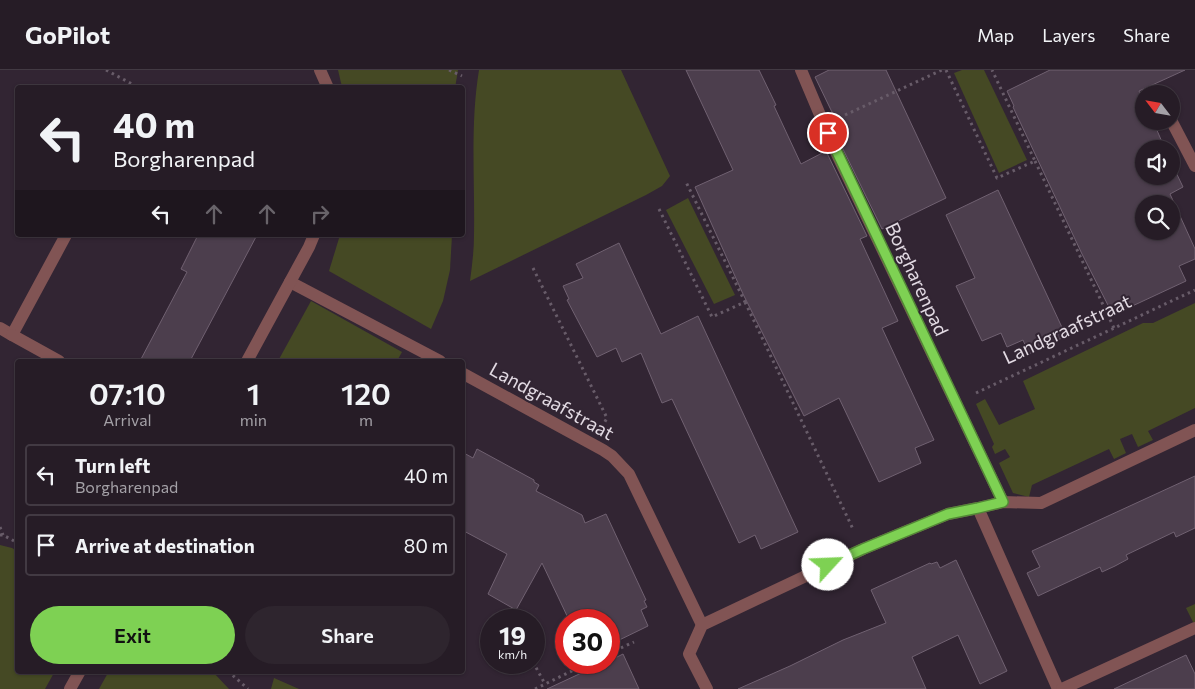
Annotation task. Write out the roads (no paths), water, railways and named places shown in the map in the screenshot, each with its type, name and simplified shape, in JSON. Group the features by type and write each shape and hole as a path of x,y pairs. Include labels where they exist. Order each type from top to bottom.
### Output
{"street":[{"path":"320,70 327,85"},
{"name":"Borgharenpad","path":"801,70 834,148 1003,502"},
{"path":"1176,130 1195,166"},
{"path":"12,334 65,237"},
{"path":"248,359 313,237"},
{"path":"290,282 432,359"},
{"path":"0,328 56,359"},
{"name":"Landgraafstraat","path":"465,375 612,456 629,474 702,625"},
{"path":"707,689 690,654 702,625 863,549 948,514 1003,502 1041,503 1195,430"},
{"path":"978,508 1058,689"},
{"path":"1062,689 1195,628"},
{"path":"70,689 78,674"}]}
